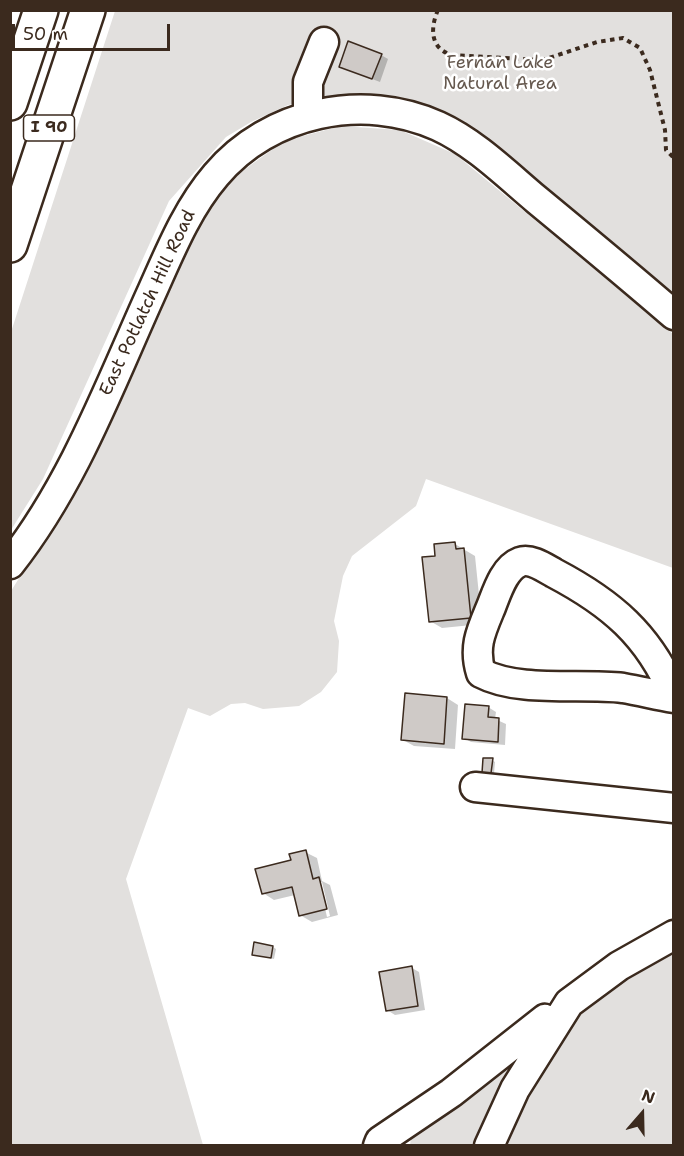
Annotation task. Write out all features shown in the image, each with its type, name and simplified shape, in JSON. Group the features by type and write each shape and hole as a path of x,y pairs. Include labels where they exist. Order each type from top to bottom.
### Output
{"highway":[{"name":"I 90","path":"10,103 41,10"},
{"name":"I 90","path":"10,245 88,10"}],"street":[{"path":"308,116 308,82 324,42"},
{"name":"East Potlatch Hill Road","path":"10,564 52,504 75,462 175,242 199,196 236,154 256,139 308,116 335,111 388,111 416,118 453,134 482,154 674,315"},
{"path":"523,561 537,563 593,593 639,636 661,664 674,696 623,688 520,683 490,678 481,673 476,657 478,639 501,584 512,567 523,561"},
{"path":"475,787 674,808"},
{"path":"489,1146 503,1113 554,1023 569,1003 594,982 674,935"},
{"path":"378,1146 380,1141 451,1093 545,1018 554,1023"}],"path":[{"path":"438,10 432,33 439,48 446,54 543,60 577,48 623,38 640,48 650,70 665,130 666,150 674,158"}],"green space":[{"name":"Fernan Lake Natural Area","path":"115,11 673,11 673,297 485,137 427,107 402,101 348,96 288,105 251,122 226,137 169,201 43,479 11,530 11,332"},
{"path":"341,126 400,130 455,154 673,334 673,568 426,479 416,506 352,556 343,576 334,621 339,641 337,672 321,692 299,706 263,709 245,703 231,704 210,716 188,708 126,879 203,1145 11,1146 11,591 85,473 190,240 230,180 284,141"},
{"path":"673,949 673,1145 410,1146 411,1137 632,972"}],"building":[{"path":"348,41 382,54 372,79 339,67"},
{"path":"455,542 456,549 464,548 471,618 429,622 422,557 435,556 434,544"},
{"path":"405,693 447,697 444,744 401,740"},
{"path":"465,704 489,706 488,717 499,718 498,742 462,739"},
{"path":"483,758 493,758 491,773 482,773"},
{"path":"306,850 313,879 319,877 327,909 299,916 292,887 262,894 255,869 291,860 289,854"},
{"path":"254,942 273,946 271,958 252,955"},
{"path":"412,966 418,1006 386,1011 379,972"}]}
